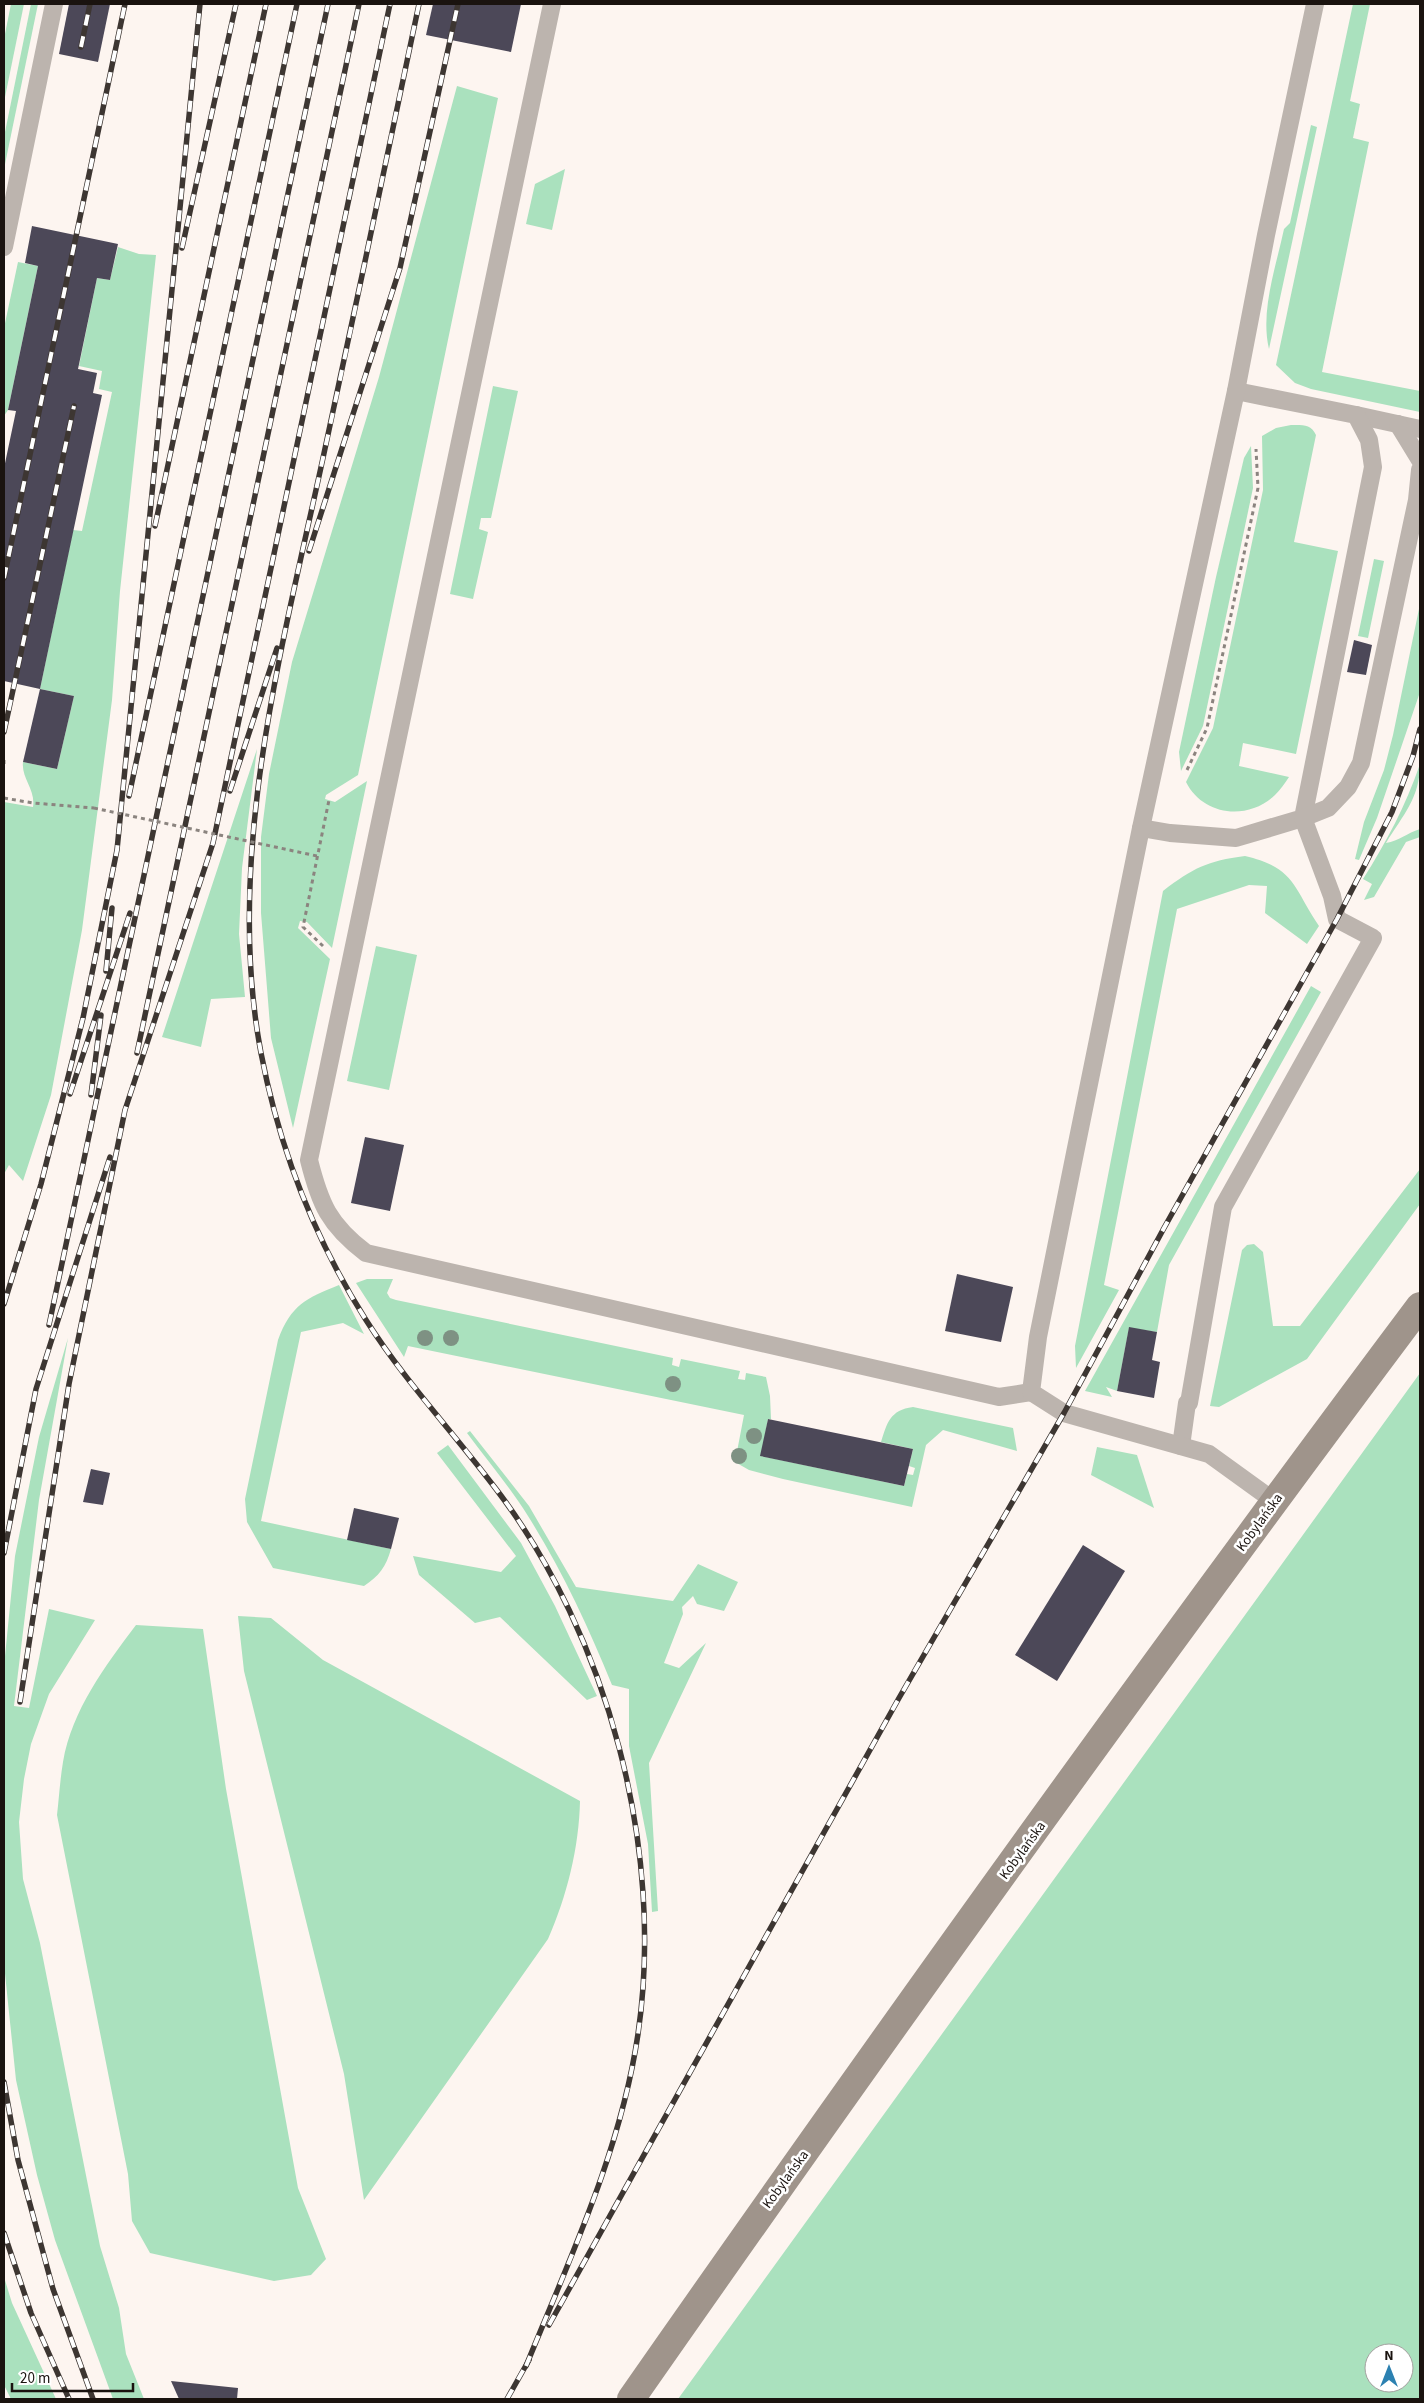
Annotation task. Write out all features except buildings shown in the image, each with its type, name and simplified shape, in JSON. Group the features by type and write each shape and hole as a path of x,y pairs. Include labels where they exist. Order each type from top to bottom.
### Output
{"street":[{"name":"Kobylańska","path":"631,2399 766,2206 1274,1501 1420,1306"}],"lane":[{"path":"4,247 54,4"},
{"path":"552,4 309,1160 317,1189 330,1218 347,1239 366,1253 999,1397 1031,1392 1064,1413 1209,1454 1274,1501"},
{"path":"1031,1392 1038,1337 1141,828 1236,392 1266,235 1315,4"},
{"path":"1236,392 1420,429"},
{"path":"1182,1446 1187,1402 1223,1207 1373,938 1338,919 1332,896 1302,818 1373,467 1369,440 1356,415"},
{"path":"1398,424 1420,460"},
{"path":"1141,828 1170,833 1236,838 1328,808 1348,787 1361,763 1417,500 1420,470"}],"path":[{"path":"1183,777 1207,728 1258,488 1256,441"},
{"path":"4,760 4,768"},
{"path":"4,798 33,803 94,808 317,856"},
{"path":"324,947 303,927 329,800"}],"green space":[{"path":"11,4 24,4 4,102 4,39"},
{"path":"31,4 38,4 4,169 4,137"},
{"path":"1353,4 1370,4 1350,101 1360,104 1353,138 1369,142 1322,372 1420,391 1420,412 1311,389 1295,383 1276,365"},
{"path":"457,86 498,98 358,775 326,795 325,799 335,802 367,781 332,948 307,922 300,921 298,928 330,959 293,1128 271,1038 261,913 261,837 269,774 292,662 379,377"},
{"path":"1311,125 1317,127 1269,349 1266,320 1270,289 1284,229 1290,223"},
{"path":"565,169 552,230 526,224 535,184"},
{"path":"118,247 139,254 156,255 120,591 112,700 82,930 51,1095 23,1181 9,1165 4,1174 4,802 33,807 32,795 24,773 23,762 57,769 74,696 40,689 73,530 82,531 112,392 99,389 102,371 79,366 97,278 110,280"},
{"path":"18,262 38,266 8,410 4,416 4,328"},
{"path":"493,386 518,391 491,518 481,518 479,529 488,532 473,599 450,594"},
{"path":"1291,425 1309,427 1316,435 1294,542 1338,551 1296,754 1243,743 1239,766 1289,777 1277,793 1264,803 1252,809 1227,811 1203,802 1186,782 1213,728 1263,490 1262,436 1276,428"},
{"path":"1251,446 1253,488 1203,726 1181,771 1179,752 1216,577 1244,458"},
{"path":"1374,559 1384,561 1368,638 1358,636"},
{"path":"1420,604 1420,692 1377,818 1359,860 1355,859 1364,822 1384,770 1393,735"},
{"path":"257,749 242,868 239,934 245,997 211,999 201,1047 162,1037"},
{"path":"1420,764 1414,797 1386,843 1395,841 1420,829 1420,837 1406,842 1374,897 1364,900 1372,884 1363,879 1395,823"},
{"path":"1245,856 1262,861 1284,873 1298,890 1319,926 1307,944 1265,913 1267,886 1249,885 1177,909 1104,1285 1119,1290 1076,1368 1075,1346 1163,891 1192,871 1210,863"},
{"path":"376,946 417,955 389,1090 347,1081"},
{"path":"1311,986 1321,992 1169,1265 1157,1332 1129,1328 1117,1391 1106,1387 1112,1397 1085,1391"},
{"path":"1420,1169 1420,1204 1307,1359 1219,1407 1210,1406 1242,1250 1247,1245 1254,1244 1263,1252 1273,1326 1300,1326"},
{"path":"367,1279 393,1279 387,1293 390,1298 396,1300 673,1358 672,1365 679,1367 681,1359 740,1371 738,1379 745,1380 746,1373 766,1377 770,1396 771,1419 768,1419 761,1456 904,1486 907,1474 913,1475 915,1468 909,1466 913,1449 881,1442 888,1423 894,1414 913,1407 1013,1428 1017,1451 943,1430 926,1445 912,1507 783,1479 749,1470 735,1462 744,1415 408,1346 404,1357 356,1283"},
{"path":"339,1285 364,1334 343,1323 301,1332 261,1521 391,1549 387,1561 381,1570 374,1579 364,1586 273,1568 247,1522 245,1499 278,1340 283,1328 288,1318 301,1304 317,1294"},
{"path":"68,1338 39,1500 14,1706 29,1708 49,1609 95,1620 49,1694 31,1744 24,1779 19,1822 23,1879 40,1943 100,2246 119,2308 126,2354 144,2399 113,2399 55,2240 37,2175 16,2080 4,1964 4,1666 15,1556 39,1437"},
{"path":"1420,1373 1420,2399 678,2399"},
{"path":"470,1431 529,1506 576,1587 673,1601 698,1564 738,1582 724,1611 697,1604 693,1596 682,1607 683,1614 664,1663 679,1668 706,1643 649,1763 658,1911 652,1912 648,1844 629,1746 629,1689 612,1685 594,1641 552,1557 521,1505 467,1433"},
{"path":"448,1445 521,1543 555,1606 597,1696 587,1700 500,1617 475,1623 419,1575 413,1556 501,1572 516,1556 437,1453"},
{"path":"1097,1447 1137,1455 1154,1508 1091,1475"},
{"path":"238,1616 271,1618 323,1660 580,1801 571,1872 561,1906 548,1939 364,2200 344,2074 244,1671"},
{"path":"136,1625 203,1629 226,1789 298,2188 326,2259 311,2275 274,2281 150,2253 132,2221 128,2174 57,1815 63,1762 74,1724 91,1689"},
{"path":"4,2277 12,2303 56,2399 11,2399 4,2385"}],"railway":[{"path":"81,47 90,4"},
{"path":"4,578 125,4"},
{"path":"4,1304 41,1184 83,1018 117,850 200,4"},
{"path":"182,248 236,4"},
{"path":"155,526 266,4"},
{"path":"129,796 297,4"},
{"path":"49,1325 328,4"},
{"path":"137,1053 359,4"},
{"path":"20,1702 69,1384 125,1110 213,843 390,4"},
{"path":"419,4 276,678 263,754 254,829 249,904 251,979 261,1053 278,1123 301,1191 330,1257 366,1320 396,1364 496,1489 535,1547 569,1610 597,1678 619,1748 634,1819 643,1892 644,1964 638,2034 630,2077 620,2120 607,2162 526,2366"},
{"path":"309,551 400,268 458,4"},
{"path":"4,732 74,406"},
{"path":"230,791 277,648"},
{"path":"549,2325 899,1698 1064,1413 1164,1228 1337,919 1392,812 1413,756 1420,729"},
{"path":"106,971 112,908"},
{"path":"70,1094 130,913"},
{"path":"91,1095 101,1015"},
{"path":"4,1553 36,1389 110,1157"},
{"path":"4,2082 18,2160 53,2289 93,2399"},
{"path":"4,2233 31,2313 69,2399"},
{"path":"507,2399 529,2360"}]}
